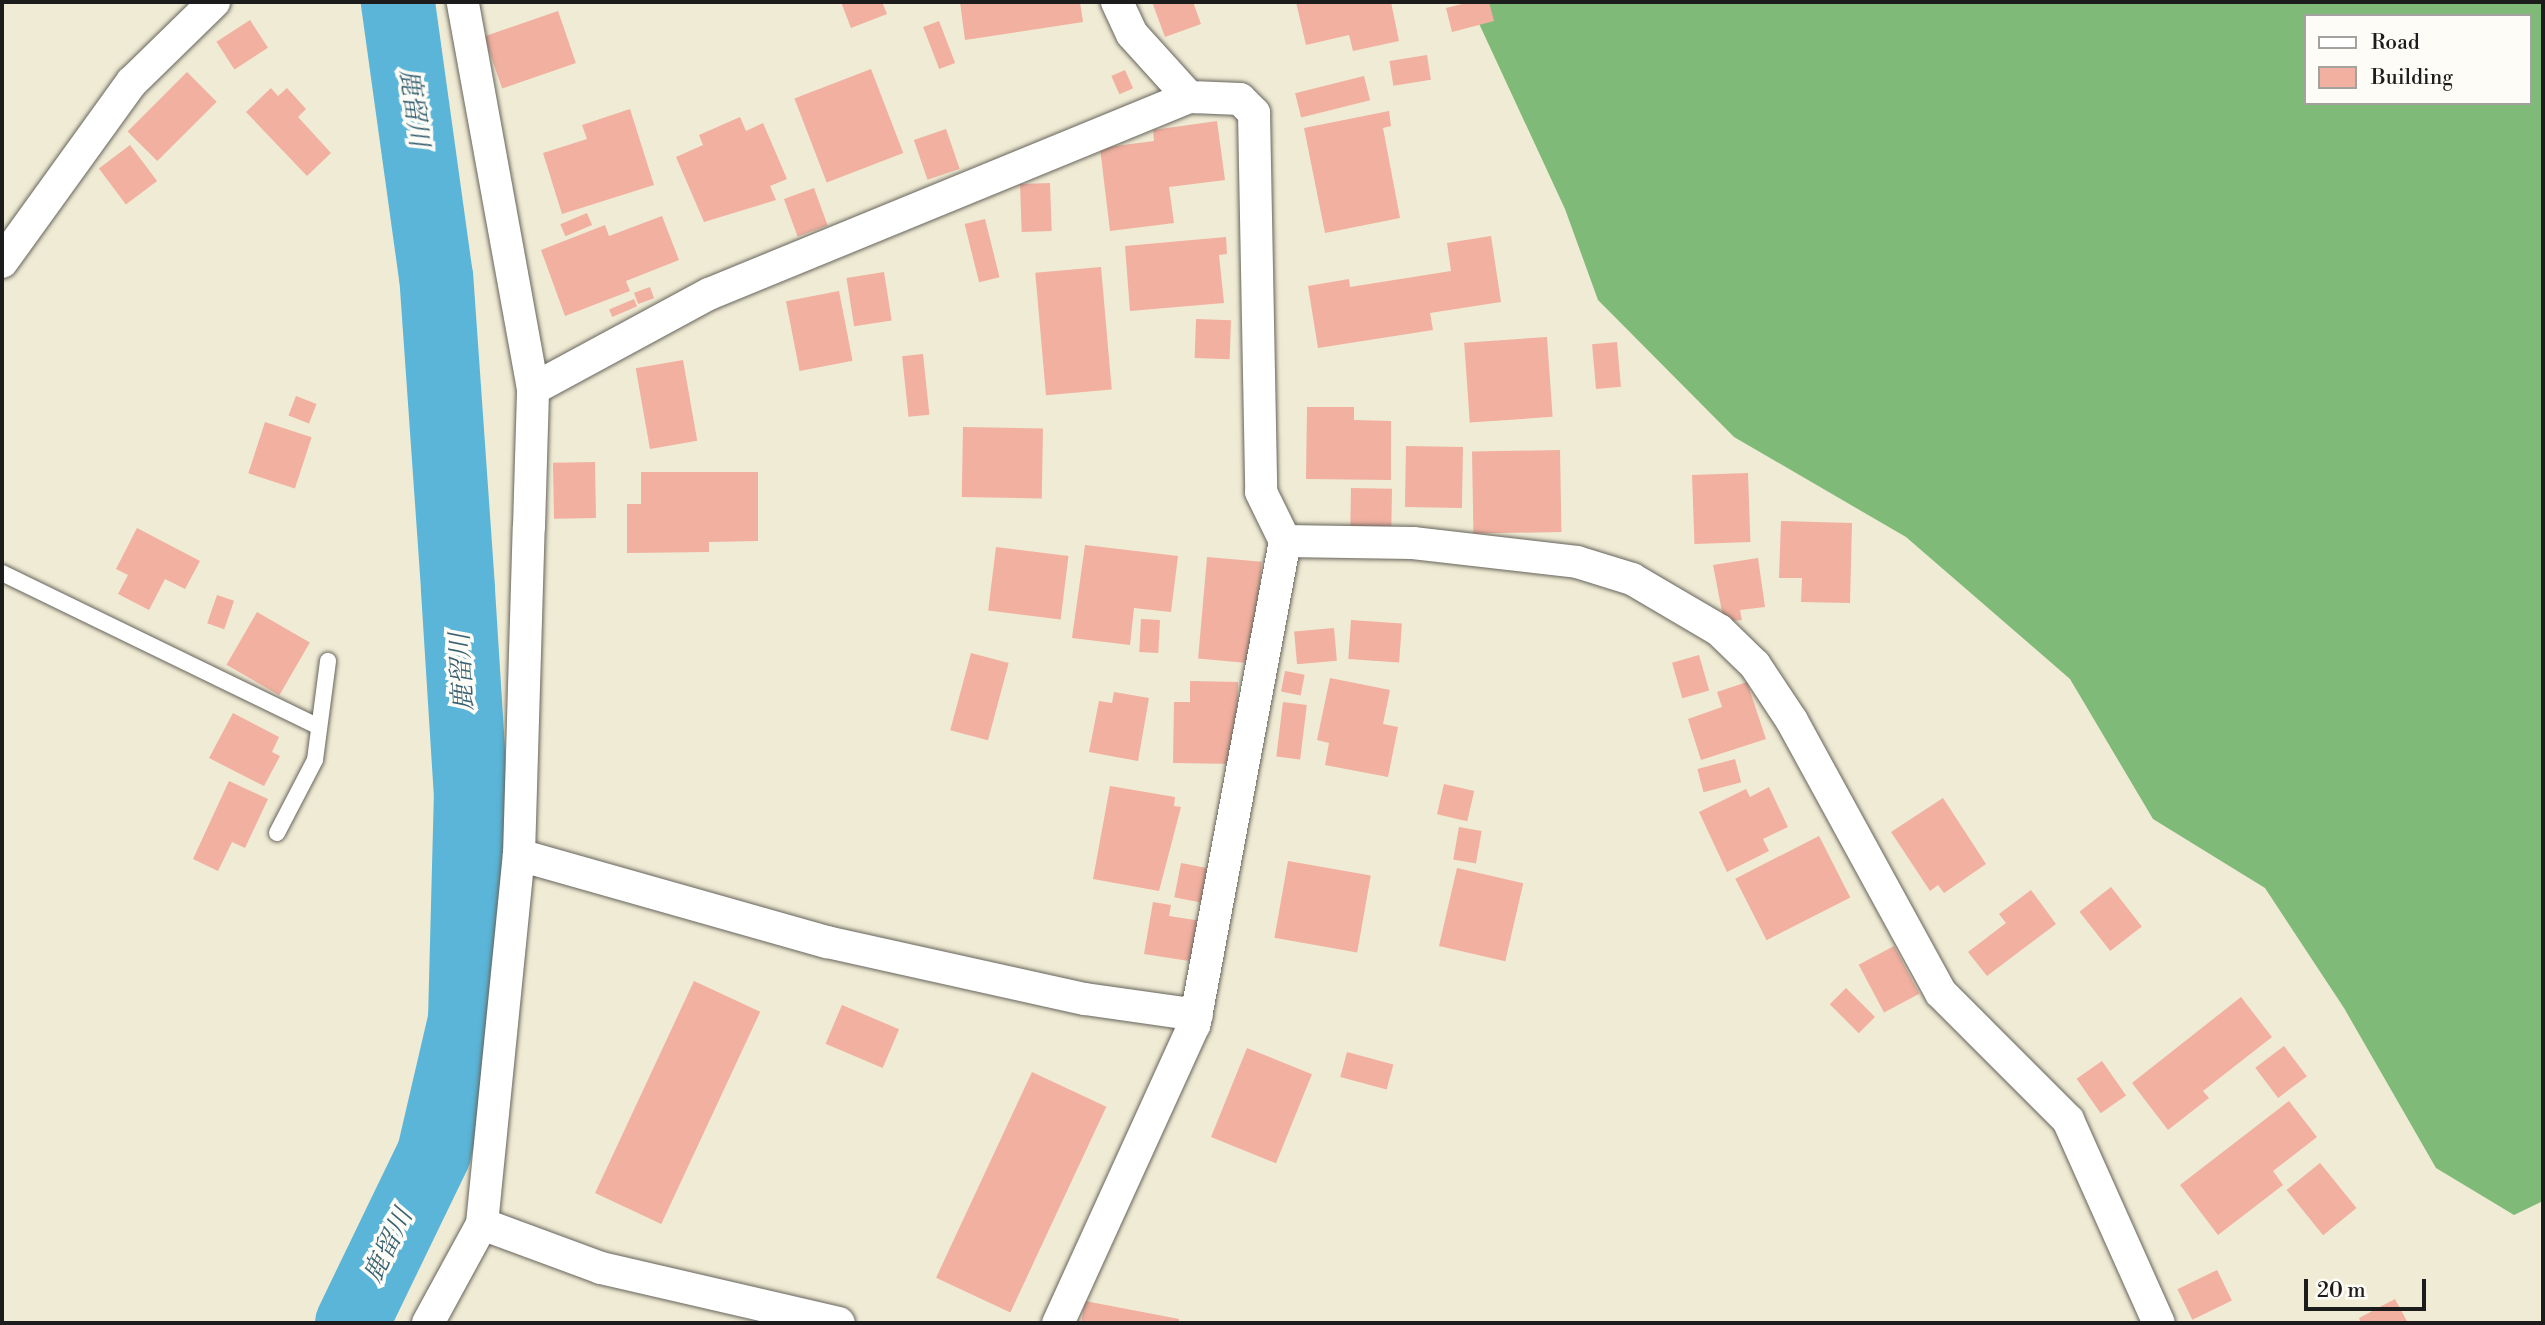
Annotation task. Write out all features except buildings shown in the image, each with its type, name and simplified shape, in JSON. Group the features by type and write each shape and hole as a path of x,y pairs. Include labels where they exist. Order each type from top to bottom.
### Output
{"street":[{"path":"2,262 132,82 214,2"},
{"path":"428,1323 482,1224 519,855 533,388 463,2"},
{"path":"1117,2 1132,34 1189,97"},
{"path":"533,388 709,294 1189,97 1240,99 1254,113 1261,492 1285,541 1196,1015 1058,1323"},
{"path":"1285,541 1413,543 1577,562 1632,579 1719,630 1755,664 1792,721 1941,993 2068,1120 2159,1323"},
{"path":"519,855 827,942 1085,999 1196,1015"},
{"path":"482,1224 601,1268 839,1323"}],"lane":[{"path":"2,573 317,726"},
{"path":"277,833 314,760 328,661"}],"green space":[{"path":"1469,2 2543,2 2543,1201 2514,1215 2436,1168 2344,1008 2265,888 2153,819 2070,679 1906,537 1734,437 1598,300 1565,209"}],"waterway":[{"name":"鹿留川","path":"352,1323 434,1153 465,1020 471,797 458,588 436,277 398,2"}]}
